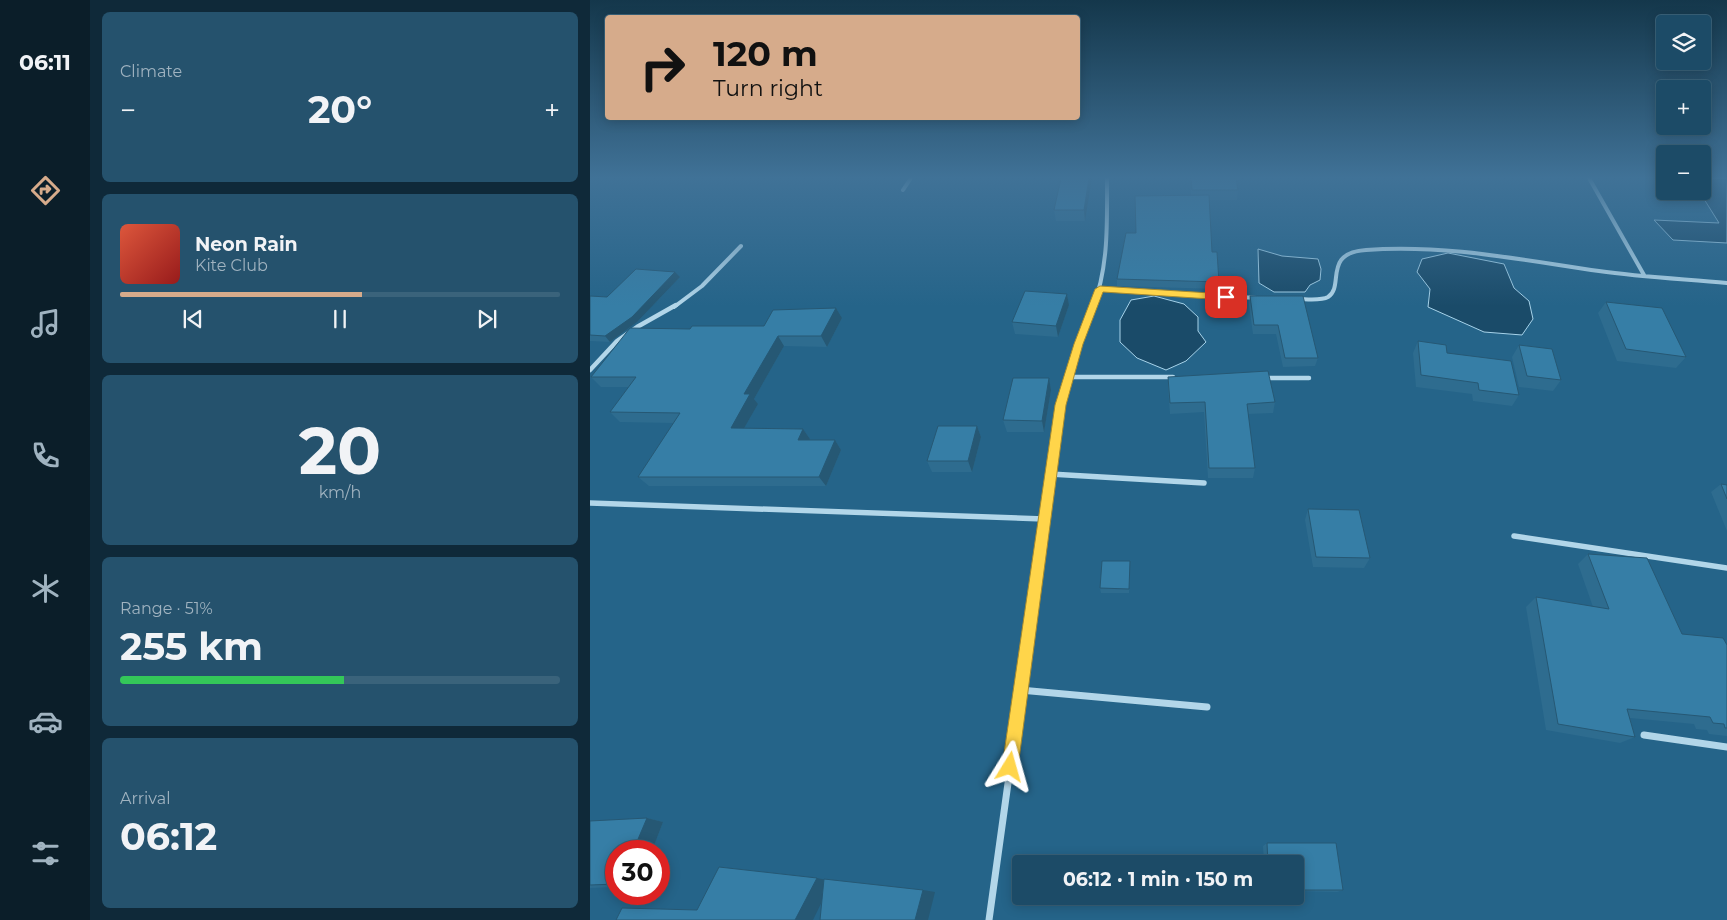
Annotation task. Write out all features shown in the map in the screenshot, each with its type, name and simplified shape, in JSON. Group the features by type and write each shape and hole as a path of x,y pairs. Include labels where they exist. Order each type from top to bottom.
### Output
{"street":[{"path":"989,920 1061,405 1078,344 1100,289 1107,241 1107,221"},
{"path":"1613,221 1644,275"},
{"path":"590,370 617,341 637,327 681,303 702,286 741,246"},
{"path":"1294,299 1326,298 1332,293 1338,263 1348,254 1364,250 1427,249 1727,283"},
{"path":"1100,289 1265,298"},
{"path":"1069,377 1184,377"},
{"path":"1261,378 1309,378"},
{"path":"1050,474 1204,483"},
{"path":"590,503 1044,518"},
{"path":"1514,536 1727,568"},
{"path":"1020,690 1207,707"},
{"path":"1644,735 1727,747"}],"water":[{"path":"1655,221 1719,223 1718,221 1727,221 1727,243 1673,240"},
{"path":"1258,249 1282,256 1318,259 1321,269 1320,280 1310,285 1305,292 1274,292 1259,283"},
{"path":"1448,253 1504,264 1514,288 1529,301 1533,319 1522,335 1484,332 1428,307 1430,289 1417,272 1422,259"},
{"path":"1154,296 1184,304 1198,317 1198,331 1206,342 1186,361 1166,370 1137,358 1120,342 1120,320 1131,300"}],"building":[{"path":"1136,221 1210,221 1212,252 1217,252 1219,282 1117,279 1126,233 1136,233"},
{"path":"636,269 675,272 632,317 605,336 590,335 590,296 607,297"},
{"path":"1025,291 1067,294 1056,326 1012,322"},
{"path":"1250,296 1303,296 1318,358 1285,358 1278,325 1254,325"},
{"path":"1606,302 1662,308 1686,357 1626,349"},
{"path":"836,308 821,336 778,336 744,394 750,394 731,428 803,429 798,440 835,440 819,477 638,477 680,413 610,412 636,377 591,377 630,328 690,329 692,326 764,326 773,310"},
{"path":"1418,341 1446,345 1447,353 1511,361 1519,395 1479,390 1478,383 1421,375"},
{"path":"1519,345 1552,349 1561,380 1527,376"},
{"path":"1268,371 1275,402 1247,404 1255,468 1209,468 1205,402 1170,403 1168,377"},
{"path":"1013,378 1049,378 1042,421 1003,420"},
{"path":"938,426 977,426 968,461 927,461"},
{"path":"1721,484 1727,485 1727,499"},
{"path":"1308,509 1359,510 1370,558 1316,557"},
{"path":"1588,554 1647,558 1682,634 1723,638 1727,645 1727,728 1725,728 1724,724 1713,723 1710,717 1627,709 1635,737 1558,724 1536,597 1609,609"},
{"path":"1102,561 1130,561 1129,589 1100,588"},
{"path":"647,818 638,840 605,840 605,884 590,885 590,821"},
{"path":"1267,843 1336,843 1343,890 1304,890 1304,855 1268,855"},
{"path":"719,867 817,878 795,920 616,920 622,908 697,910"},
{"path":"824,879 923,890 915,920 820,920"}],"route":[{"path":"1010,767 1061,405 1078,344 1100,289 1226,297"}]}
